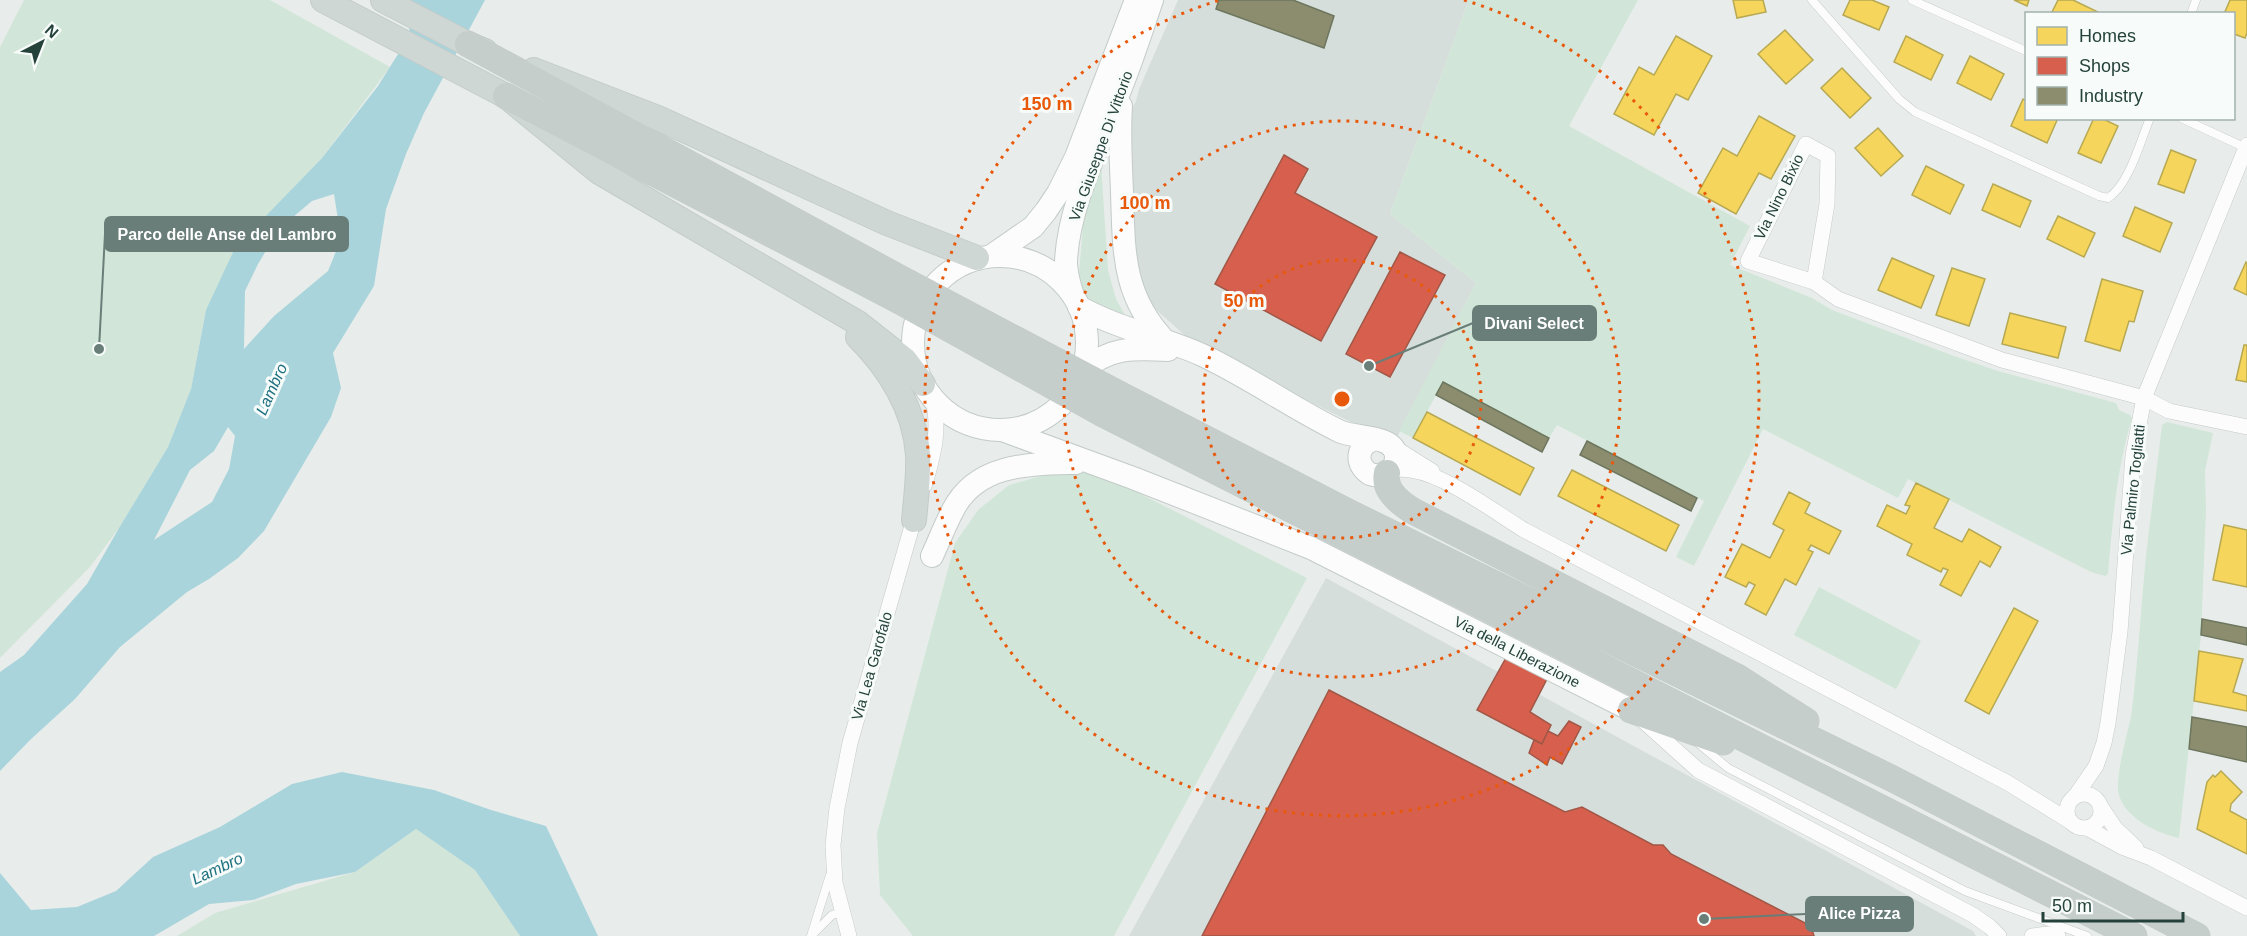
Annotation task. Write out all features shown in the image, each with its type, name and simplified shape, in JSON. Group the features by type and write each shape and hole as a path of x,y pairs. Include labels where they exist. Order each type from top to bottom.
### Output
{"highway":[{"path":"468,44 902,291 1103,414 2134,936"},
{"path":"506,96 902,291 1115,392 1350,513 1893,779 2197,936"},
{"path":"1388,472 1386,479 1390,489 1413,511 1737,677 1893,779"},
{"path":"1631,710 1797,766"}],"main road":[{"path":"323,0 506,96 599,172 858,323 905,360 928,392 954,417 969,424 1002,430 1025,426 1053,412 1067,399 1082,371 1087,347 1086,332 1076,301"},
{"path":"383,0 468,44 658,118 887,222 984,257"},
{"name":"Via Giuseppe Di Vittorio","path":"984,257 1033,227 1058,193 1076,157 1136,0"},
{"name":"Via Giuseppe Di Vittorio","path":"1076,301 1067,276 1066,262 1070,234 1082,189 1152,0"},
{"path":"1122,86 1120,130 1125,265 1141,309 1166,342"},
{"path":"928,392 915,364 912,343 915,321 923,300 945,274 959,265 984,257 1015,257 1039,265 1053,274 1076,301 1111,323 1202,355 1341,432 1382,443 1396,457 1388,472 1373,475 1365,471 1332,431 1314,418"},
{"path":"759,265 837,318 878,359 895,382 914,428 918,453 914,520"},
{"path":"1082,371 1095,360 1112,352 1146,349 1190,351"},
{"name":"Via della Liberazione","path":"1002,430 1091,462 1311,548 1631,710"},
{"path":"1360,463 1359,454 1363,446 1382,443"},
{"path":"932,556 953,508 964,493 980,480 996,472 1025,464 1091,462"}],"street":[{"name":"Via Nino Bixio","path":"1815,282 1827,204 1828,156 1806,144 1748,261 1815,282 1838,299 2002,360 2144,398 2169,411 2247,427"},
{"name":"Via Palmiro Togliatti","path":"2100,804 2104,743 2120,632 2133,456 2144,398 2246,146"},
{"name":"Via Lea Garofalo","path":"849,936 836,883 834,862 833,845 837,808 850,743 937,436 937,417 928,392"},
{"path":"1382,443 1524,530 2008,783 2081,828 2092,826 2100,818 2100,804"},
{"path":"1388,472 1411,471 1455,486"},
{"name":"Via della Liberazione","path":"1631,710 1698,770 1973,915 1999,936"},
{"name":"Via Palmiro Togliatti","path":"2074,796 2096,766 2104,743"},
{"path":"2008,783 2041,796 2086,794 2100,804 2115,828 2136,848 2151,858"},
{"path":"2071,822 2066,812 2074,796"},
{"path":"2087,828 2247,908"},
{"path":"2032,936 2047,934 2058,936"}],"lane":[{"path":"1812,0 1899,99 1915,112 2099,196 2108,198 2123,183 2149,120"},
{"path":"1912,0 2025,51"},
{"name":"Via Palmiro Togliatti","path":"2186,120 2246,146"},
{"path":"1682,729 1728,768 1917,867 1965,891 2087,936"},
{"path":"811,936 834,862"},
{"path":"811,936 832,915 842,912"}],"shaded area":[{"path":"1178,0 1469,0 1390,214 1476,283 1394,443 1199,348 1153,307 1136,278 1122,126 1136,101 1139,89"},
{"path":"1326,578 1973,931 1976,936 1129,936"}],"green space":[{"path":"24,0 270,0 390,67 322,158 293,188 206,310 191,389 168,447 119,528 90,567 0,658 0,47"},
{"path":"1469,0 1638,0 1569,126 1750,226 1730,265 1812,298 1832,310 1954,356 1998,371 2116,403 2119,410 2130,415 2132,418 2116,496 2108,574 2105,576 2091,572 1908,479 1898,498 1763,429 1694,566 1676,557 1704,501 1557,425 1549,438 1443,382 1413,438 1399,431 1476,283 1390,214"},
{"path":"1101,163 1108,270 1116,299 1127,319 1096,305 1084,294 1079,273 1084,215"},
{"path":"2167,422 2213,433 2205,471 2206,510 2201,635 2179,838 2152,829 2135,818 2123,804 2118,787 2120,765 2132,710 2146,556 2162,425"},
{"path":"1059,471 1101,474 1307,578 1114,936 913,936 880,895 877,833 955,543 978,510 1009,485"},
{"path":"1819,587 1921,641 1896,689 1794,635"},
{"path":"416,829 475,870 520,936 177,936 215,913 355,872"}],"water":[{"name":"Lambro","path":"406,0 485,0 424,113 406,154 386,209 374,286 333,353 341,388 331,417 264,531 238,558 187,592 120,647 75,699 0,771 0,672 24,655 87,584 168,447 191,389 206,310 235,248 322,158 378,86 410,35","holes":["334,194 341,239 328,271 274,316 244,349 245,291 258,264 279,229 312,201","228,427 235,436 229,469 212,502 154,540 190,470 214,451"]},
{"name":"Lambro","path":"342,772 434,790 546,826 598,936 520,936 475,870 416,829 355,872 296,884 253,900 209,904 154,936 0,936 0,873 31,910 77,907 116,891 153,857 220,827 292,784"}],"building: Homes":[{"path":"1733,0 1763,0 1766,12 1737,18"},
{"path":"1850,0 1872,0 1889,7 1879,30 1843,15"},
{"path":"2014,0 2029,0 2027,6"},
{"path":"2058,0 2073,0 2098,12 2052,12"},
{"path":"2230,0 2247,0 2245,38 2235,34 2235,12 2225,12"},
{"path":"1785,30 1813,60 1786,84 1758,54"},
{"path":"1676,36 1712,56 1688,100 1676,94 1654,135 1614,114 1639,67 1654,75"},
{"path":"1906,36 1943,55 1931,80 1894,62"},
{"path":"1970,56 2004,74 1991,100 1957,83"},
{"path":"1842,68 1871,98 1850,118 1821,88"},
{"path":"2023,99 2025,100 2025,120 2057,120 2047,143 2011,126"},
{"path":"1759,116 1795,136 1771,179 1759,173 1736,214 1698,193 1723,148 1737,156"},
{"path":"2093,120 2105,120 2118,126 2101,163 2078,153"},
{"path":"1878,128 1903,156 1881,176 1855,148"},
{"path":"2171,150 2196,160 2184,193 2158,184"},
{"path":"1926,166 1964,185 1950,214 1912,195"},
{"path":"1993,184 2031,201 2020,227 1982,210"},
{"path":"2135,207 2172,223 2160,252 2123,236"},
{"path":"2058,216 2095,233 2084,257 2047,239"},
{"path":"1892,258 1934,276 1921,308 1878,290"},
{"path":"2247,263 2247,295 2234,289"},
{"path":"1952,268 1985,279 1969,326 1936,315"},
{"path":"2102,279 2143,291 2134,322 2129,321 2120,351 2085,341"},
{"path":"2010,313 2066,327 2058,358 2002,344"},
{"path":"2244,345 2247,345 2247,382 2236,380"},
{"path":"1427,412 1534,468 1520,495 1413,438"},
{"path":"1572,470 1679,525 1666,551 1558,496"},
{"path":"1916,483 1949,499 1934,528 1962,542 1969,529 2001,547 1990,567 1980,561 1961,596 1940,585 1948,570 1943,568 1941,572 1907,555 1912,544 1877,526 1887,505 1906,514 1910,506 1905,505"},
{"path":"1789,492 1810,503 1805,513 1841,531 1829,554 1811,545 1808,550 1813,552 1796,585 1785,579 1766,615 1745,604 1755,585 1749,582 1746,587 1725,577 1742,544 1770,558 1784,530 1773,524"},
{"path":"2224,525 2247,530 2247,587 2213,580"},
{"path":"2014,608 2038,621 1989,714 1965,701"},
{"path":"2199,651 2243,659 2233,692 2247,696 2247,711 2194,701"},
{"path":"2221,771 2242,792 2231,804 2230,811 2247,820 2247,854 2197,829 2207,782"}],"building: Shops":[{"path":"1284,155 1308,169 1295,193 1377,237 1321,341 1215,284"},
{"path":"1400,252 1445,275 1390,377 1346,354"},
{"path":"1507,656 1547,679 1530,712 1551,725 1542,744 1477,710"},
{"path":"1329,690 1565,812 1582,807 1653,845 1663,845 1671,854 1811,926 1814,936 1202,936"},
{"path":"1569,721 1581,727 1562,764 1550,757 1547,765 1529,753 1534,740 1542,744 1548,731 1558,736"}],"building: Industry":[{"path":"1219,0 1293,0 1334,16 1324,48 1216,9"},
{"path":"1443,382 1549,438 1542,452 1436,395"},
{"path":"1587,441 1697,498 1691,511 1580,455"},
{"path":"2202,619 2247,628 2247,645 2201,635"},
{"path":"2192,717 2247,727 2247,762 2189,749"}],"place":[{"name":"Parco delle Anse del Lambro","path":"99,349"},
{"name":"Divani Select","path":"1369,366"},
{"name":"Alice Pizza","path":"1704,919"}]}
